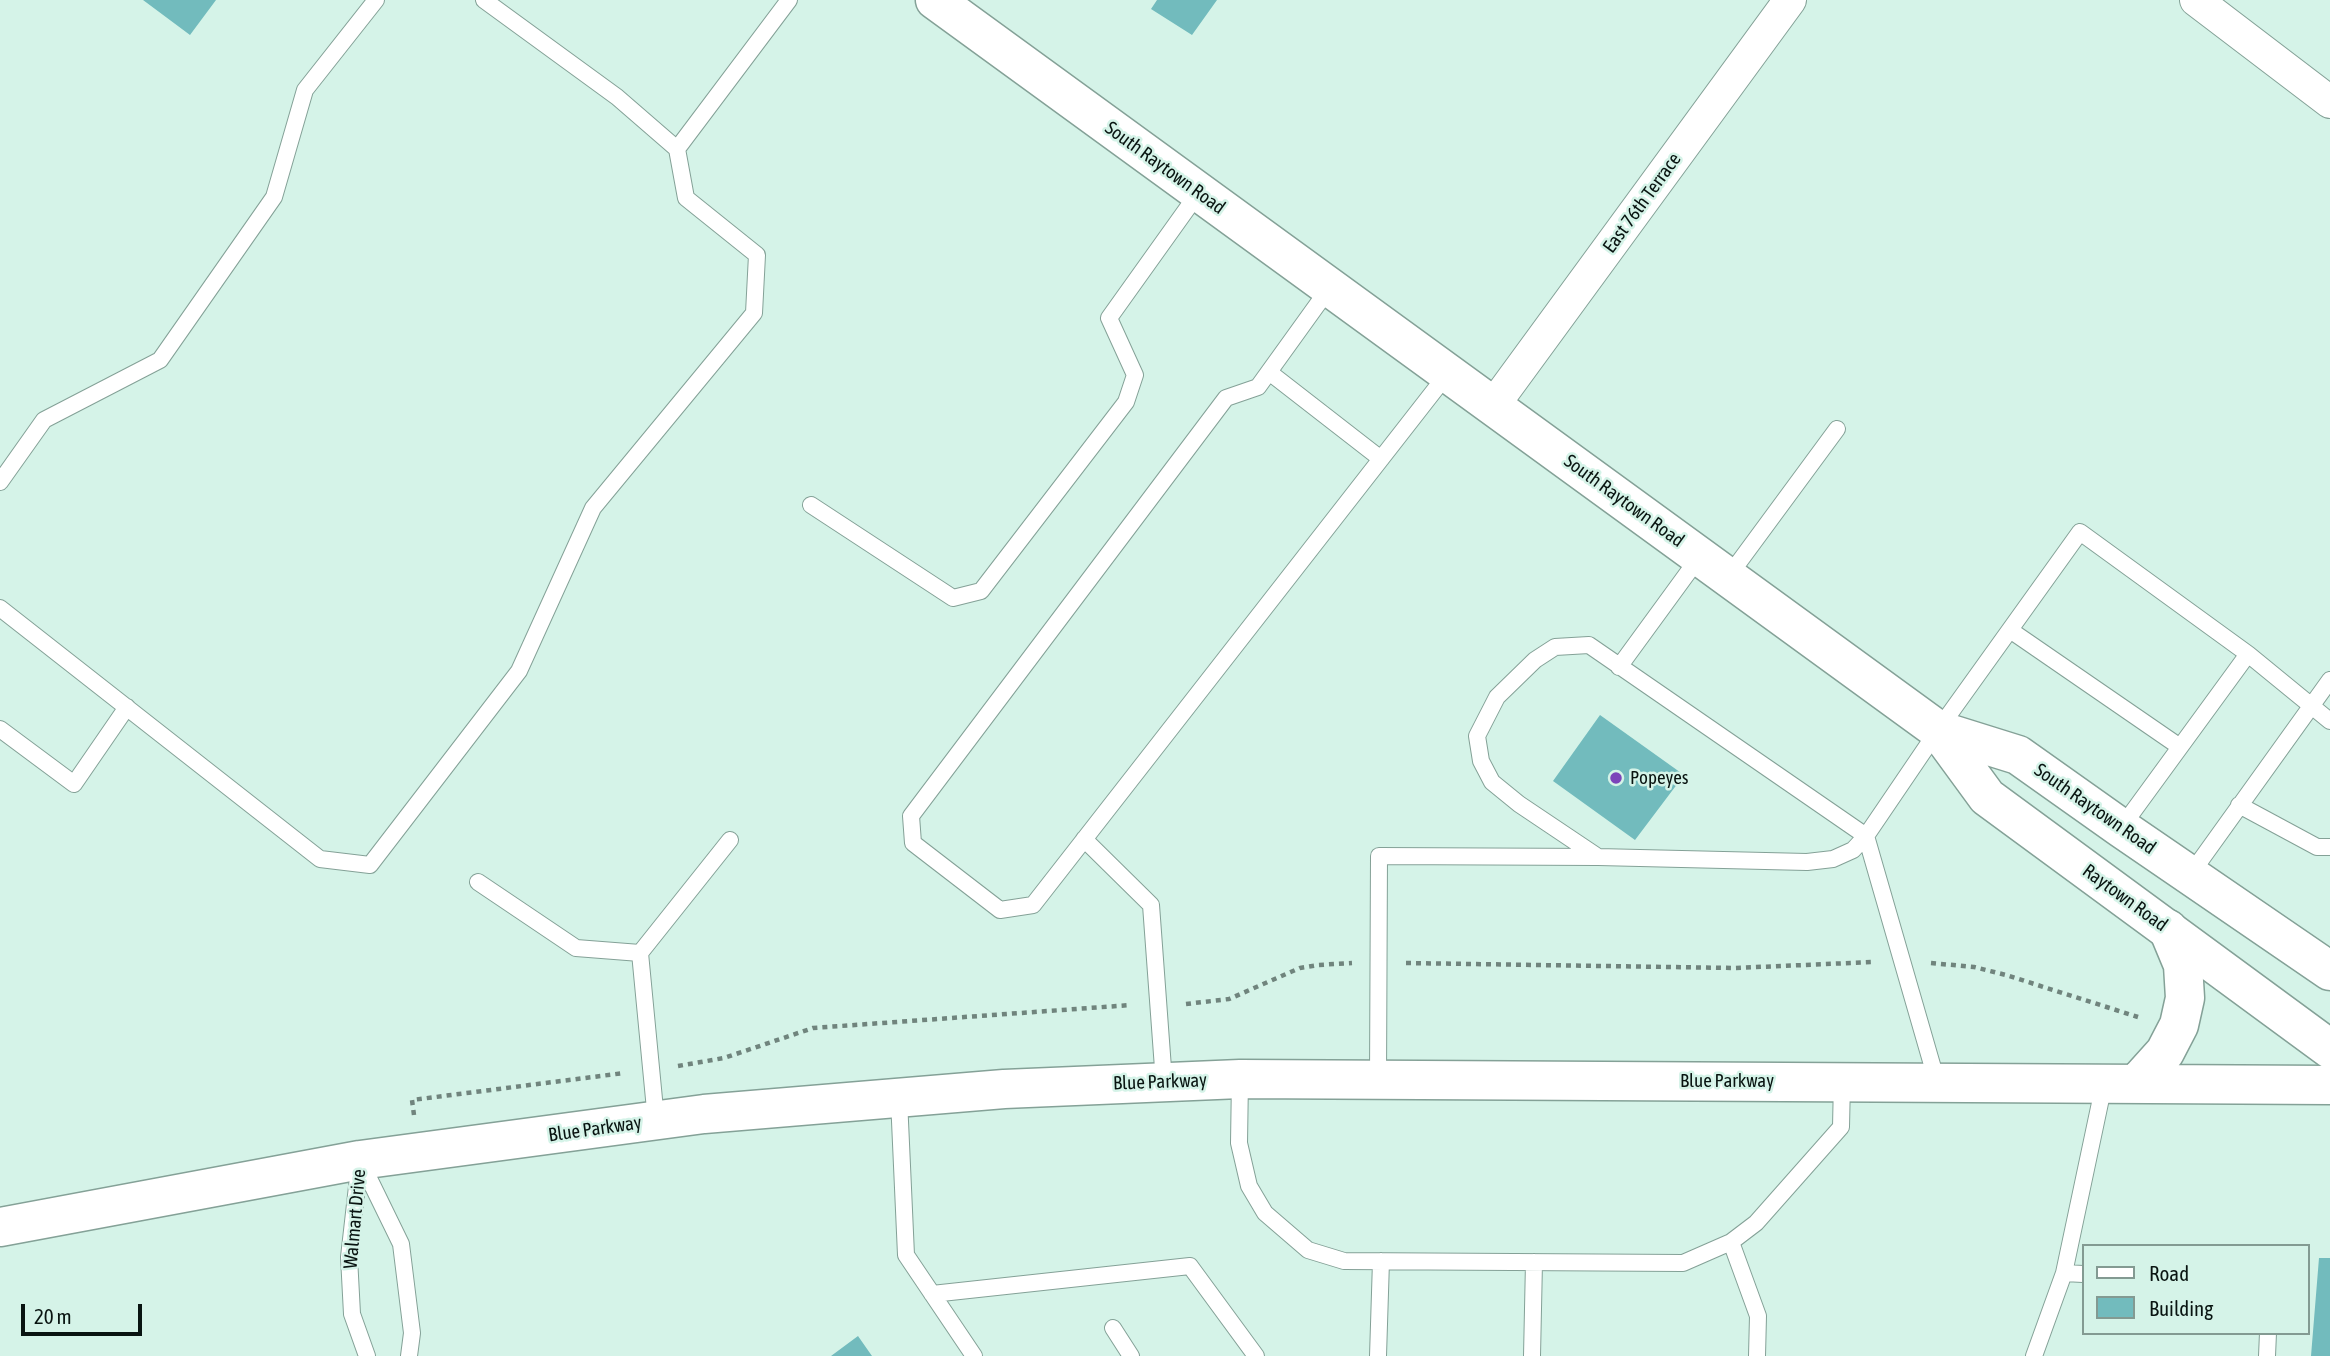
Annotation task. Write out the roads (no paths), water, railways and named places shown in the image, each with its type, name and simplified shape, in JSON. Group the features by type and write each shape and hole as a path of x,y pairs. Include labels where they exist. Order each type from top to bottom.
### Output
{"main road":[{"name":"South Raytown Road","path":"957,6 1199,192 1938,730 2018,755 2330,971"},
{"name":"Raytown Road","path":"1938,730 1987,797 2330,1049"},
{"path":"2121,1083 2165,1052 2179,1025 2185,998 2183,965 2168,929"},
{"name":"Blue Parkway","path":"0,1227 360,1160 704,1114 1004,1089 1240,1079 2330,1085"}],"street":[{"name":"East 76th Terrace","path":"1493,406 1790,0"},
{"path":"2196,0 2330,102"}],"lane":[{"path":"0,482 44,420 160,360 274,197 305,90 376,0"},
{"path":"0,608 320,859 370,865 520,671 593,508 754,313 757,255 686,198 677,149 617,97 484,0"},
{"path":"677,149 789,0"},
{"path":"811,505 953,598 981,591 1126,402 1135,375 1109,318 1199,192"},
{"path":"1330,287 1258,387 1226,397 911,816 914,842 1000,910 1032,905 1448,373"},
{"path":"1269,372 1381,459"},
{"path":"1619,667 1714,567 1837,429"},
{"path":"1378,1079 1380,856 1807,862 1833,859 1853,850 1866,836 1938,730 2080,532 2248,653 2330,721"},
{"path":"2010,630 2180,747"},
{"path":"1598,857 1519,804 1492,782 1481,761 1477,736 1497,697 1535,660 1555,647 1589,645 1866,836 1937,1082"},
{"path":"2121,828 2248,653"},
{"path":"2190,876 2330,680"},
{"path":"0,729 74,784 127,707"},
{"path":"2239,805 2318,847 2330,847"},
{"path":"1084,838 1151,905 1164,1082"},
{"path":"656,1121 640,953 730,839"},
{"path":"478,882 576,948 640,953"},
{"path":"1240,1079 1239,1143 1249,1185 1265,1213 1307,1250 1344,1261 1683,1263 1731,1242 1756,1223 1840,1127 1842,1082"},
{"path":"2034,1356 2064,1273 2121,1083"},
{"path":"899,1099 906,1255 974,1356"},
{"name":"Walmart Drive","path":"360,1160 349,1257 352,1314 367,1356"},
{"name":"Walmart Drive","path":"360,1160 401,1244 412,1332 409,1356"},
{"path":"1731,1242 1758,1316 1757,1356"},
{"path":"1378,1356 1381,1261"},
{"path":"1532,1356 1534,1262"},
{"path":"932,1294 1190,1266 1256,1356"},
{"path":"2064,1273 2082,1274"},
{"path":"1113,1328 1131,1356"},
{"path":"2267,1335 2267,1356"}],"place":[{"name":"Popeyes","path":"1616,778"}]}
